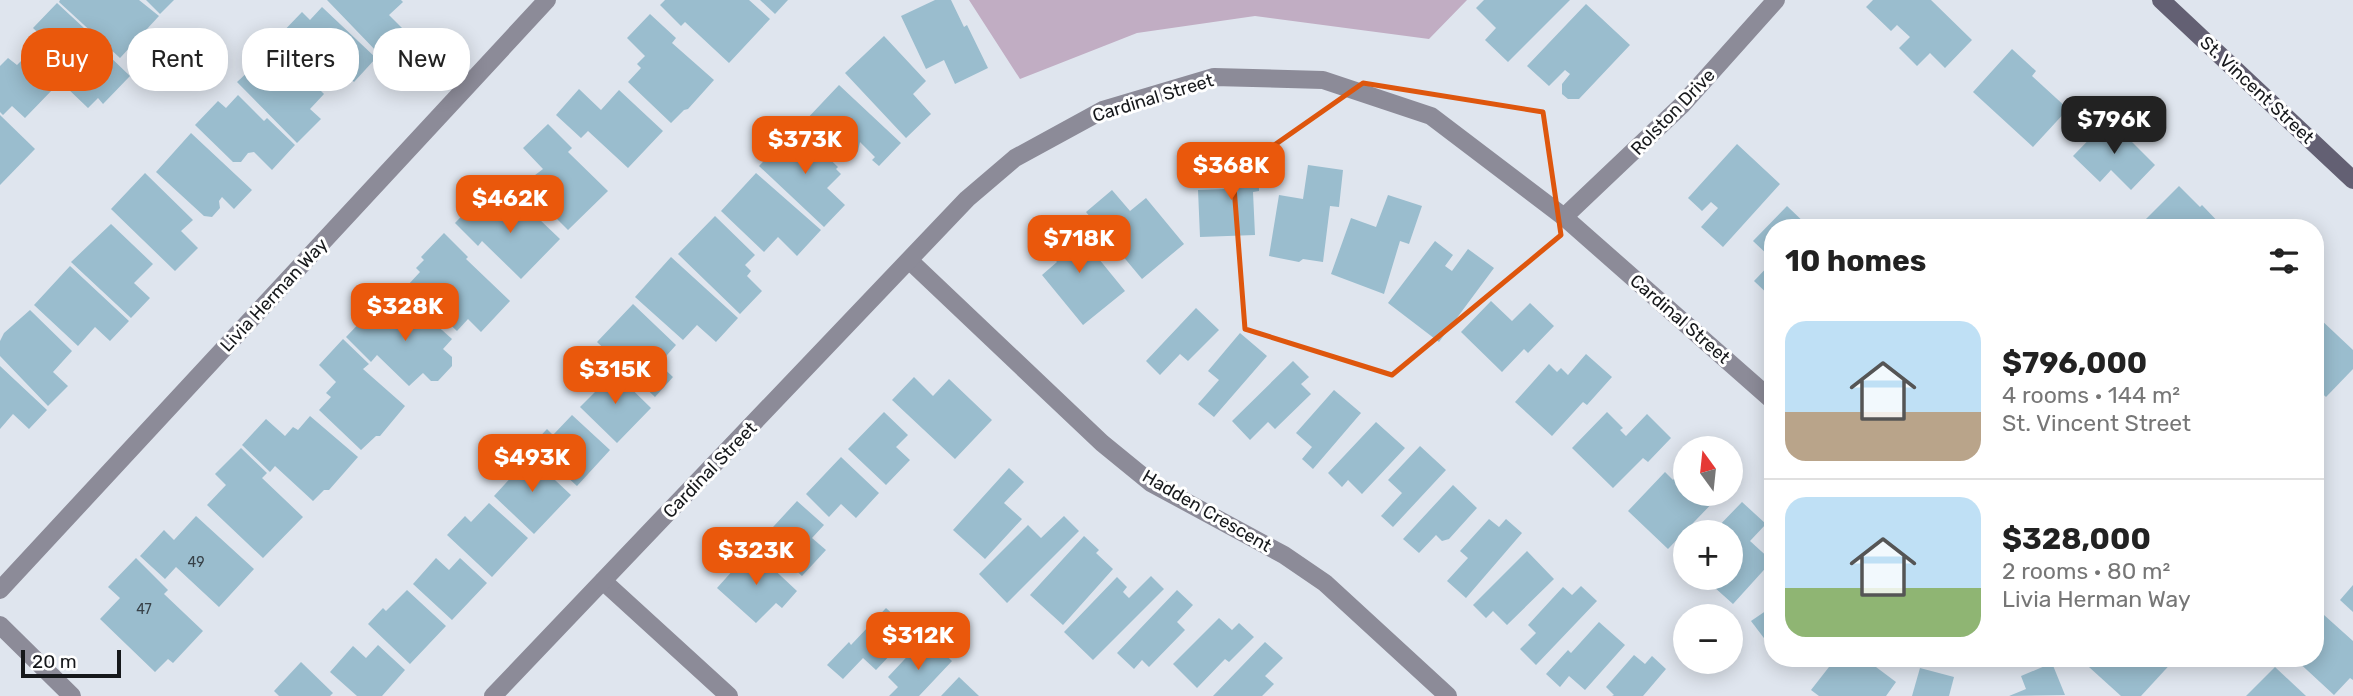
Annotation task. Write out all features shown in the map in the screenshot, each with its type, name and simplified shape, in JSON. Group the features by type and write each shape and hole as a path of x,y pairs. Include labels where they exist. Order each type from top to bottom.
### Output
{"main road":[{"name":"St. Vincent Street","path":"2161,0 2353,180"}],"street":[{"name":"Livia Herman Way","path":"0,590 547,0"},
{"name":"Rolston Drive","path":"1564,217 1682,104 1776,0"},
{"name":"Cardinal Street","path":"493,696 967,199 1015,158 1102,110 1214,77 1323,80 1431,116 1564,217 1764,393"},
{"name":"Hadden Crescent","path":"910,261 1102,443 1151,483 1284,555 1325,583 1448,696"},
{"path":"603,581 729,696"},
{"path":"0,625 72,696"}],"highlighted area":[{"path":"1363,83 1543,112 1561,235 1392,375 1245,329 1233,174"}],"shaded area":[{"path":"969,0 1467,0 1429,39 1255,16 1137,33 1020,79"}],"building":[{"path":"139,0 159,16 148,28 127,28 127,50 120,58 113,52 113,28 87,28 59,2"},
{"path":"146,0 174,0 160,14"},
{"path":"327,0 403,2 389,15 402,28 373,28 373,48 359,33 359,28 354,28"},
{"path":"665,0 749,0 770,19 729,63 685,22 681,26 660,5"},
{"path":"760,0 788,0 775,14"},
{"path":"935,0 951,0 964,27 967,25 988,68 955,84 944,60 926,69 901,16"},
{"path":"1484,0 1570,0 1508,62 1485,40 1496,28 1476,8"},
{"path":"1873,0 1931,0 1972,40 1945,68 1930,53 1917,66 1899,48 1910,37 1897,25 1891,31 1866,7"},
{"path":"57,3 84,28 33,28"},
{"path":"1586,4 1630,45 1579,99 1568,99 1562,94 1562,84 1570,74 1565,70 1549,86 1527,66"},
{"path":"322,7 344,28 287,28 302,12 310,20"},
{"path":"650,14 676,38 672,43 714,80 688,109 671,123 628,82 641,68 637,64 645,56 627,38"},
{"path":"884,36 926,81 913,94 931,114 906,138 845,73"},
{"path":"359,42 373,55 373,61 359,77"},
{"path":"2012,49 2036,71 2032,76 2068,109 2033,147 1973,92"},
{"path":"8,58 17,65 21,61 21,91 51,91 25,118 12,106 3,115 0,112 0,66"},
{"path":"113,60 127,73 127,79 103,104 98,98 88,108 70,91 113,91"},
{"path":"839,85 901,143 879,166 872,160 875,157 860,142 858,151 851,159 844,159 804,122"},
{"path":"579,89 601,110 619,90 663,131 628,168 588,131 581,138 556,115"},
{"path":"246,91 321,91 324,94 310,109 321,119 297,143"},
{"path":"238,95 264,121 267,118 295,145 272,170 254,152 248,153 241,162 233,162 195,125 218,101 226,108"},
{"path":"0,115 35,149 0,185"},
{"path":"2109,119 2155,165 2131,190 2111,170 2100,182 2073,156"},
{"path":"548,124 572,148 568,152 608,191 568,230 526,188 526,182 543,169 523,148"},
{"path":"796,127 838,167 836,169 841,174 827,188 845,205 824,227 759,166"},
{"path":"191,133 252,190 234,209 222,197 219,201 220,208 212,217 204,216 156,172"},
{"path":"1737,144 1780,184 1723,247 1701,227 1718,208 1711,202 1702,211 1688,198"},
{"path":"1258,158 1259,191 1253,192 1255,235 1200,237 1198,190 1226,189 1224,160"},
{"path":"1308,165 1343,170 1339,207 1330,206 1323,262 1303,259 1299,262 1269,256 1279,195 1303,199"},
{"path":"145,173 193,220 181,231 198,248 175,271 111,209"},
{"path":"756,173 821,230 797,256 778,237 764,252 721,211"},
{"path":"2179,186 2215,219 2146,219"},
{"path":"1112,190 1130,211 1146,198 1184,244 1142,279 1086,212"},
{"path":"1388,195 1422,206 1409,244 1400,241 1384,294 1331,274 1351,218 1376,227"},
{"path":"518,199 560,239 521,279 482,241 478,246 455,223 477,200 493,215 502,206 507,211"},
{"path":"1787,206 1801,219 1774,219"},
{"path":"715,216 755,255 745,265 751,271 747,276 762,291 740,314 678,254"},
{"path":"1068,221 1125,291 1083,325 1042,275 1057,262 1041,243"},
{"path":"111,224 153,264 134,283 150,298 131,318 71,262"},
{"path":"1764,230 1764,251 1753,241"},
{"path":"444,233 468,257 466,259 510,301 481,332 468,319 457,331 408,285 420,272 416,268 424,260 421,257"},
{"path":"1435,241 1453,255 1445,266 1452,271 1468,249 1494,268 1439,342 1388,303"},
{"path":"671,257 738,318 716,342 697,325 683,340 635,297"},
{"path":"70,266 129,321 110,341 95,327 78,346 34,305"},
{"path":"1764,270 1764,290 1754,281"},
{"path":"404,296 452,339 443,349 452,357 452,366 438,381 431,381 423,373 409,386 377,355 371,362 346,337 370,312 379,321"},
{"path":"1491,301 1512,321 1530,303 1554,326 1528,353 1524,349 1502,372 1461,332"},
{"path":"633,304 676,345 659,364 673,377 655,397 597,342"},
{"path":"1196,308 1219,330 1188,361 1180,354 1160,375 1146,361"},
{"path":"30,310 72,351 53,372 68,386 48,406 0,356 0,341 4,333"},
{"path":"2324,323 2353,350 2353,369 2326,397"},
{"path":"1240,333 1267,356 1214,417 1198,404 1219,380 1208,371"},
{"path":"343,339 369,364 363,369 405,406 380,436 376,436 361,450 319,410 331,397 326,393 336,382 319,365"},
{"path":"1586,354 1612,377 1587,405 1583,402 1552,436 1515,402 1549,364 1557,372 1561,368 1568,375"},
{"path":"1293,361 1309,377 1301,384 1311,394 1275,429 1268,422 1250,440 1232,421"},
{"path":"0,366 47,410 29,429 13,414 0,429"},
{"path":"608,366 651,408 617,443 580,407 601,386 595,380"},
{"path":"914,377 933,396 949,379 992,420 955,459 892,400"},
{"path":"1334,390 1361,413 1313,469 1302,459 1312,447 1296,433"},
{"path":"884,412 908,435 896,447 910,460 886,485 848,449"},
{"path":"1607,412 1623,428 1620,430 1626,436 1647,414 1671,438 1648,462 1643,458 1613,488 1572,448"},
{"path":"572,415 610,450 577,486 532,445 547,429 553,435"},
{"path":"310,416 358,457 329,490 324,490 313,501 275,466 270,472 242,445 266,419 285,436 293,427 298,430"},
{"path":"1376,422 1405,448 1362,494 1348,480 1342,487 1328,473"},
{"path":"1420,446 1446,470 1393,527 1381,516 1402,493 1388,480"},
{"path":"241,448 267,473 262,478 303,517 263,558 207,505 226,485 215,474"},
{"path":"525,452 571,495 534,534 494,496 514,474 509,469"},
{"path":"841,457 879,493 856,518 841,504 829,517 806,494"},
{"path":"1009,468 1024,482 1004,503 1022,519 985,559 953,530"},
{"path":"1665,472 1673,480 1673,506 1709,506 1696,520 1673,520 1673,544 1668,549 1628,511"},
{"path":"1453,485 1477,508 1449,539 1442,541 1436,535 1419,553 1403,539"},
{"path":"797,501 824,525 812,538 826,550 802,576 762,539"},
{"path":"489,503 528,538 492,577 447,535 465,516 471,522"},
{"path":"1743,503 1764,522 1764,526 1750,541 1764,554 1764,570 1733,604 1717,590 1743,590 1743,520 1725,520 1738,506 1743,506"},
{"path":"196,516 254,569 219,607 176,567 165,579 140,556 164,530 174,540"},
{"path":"1064,516 1079,531 1007,603 979,574 1028,525 1041,538"},
{"path":"1489,519 1499,527 1506,519 1522,533 1466,598 1447,581 1468,558 1460,551"},
{"path":"1084,536 1099,550 1096,553 1113,569 1063,625 1030,595"},
{"path":"752,549 797,591 782,608 776,603 756,623 717,588"},
{"path":"1527,551 1554,579 1507,625 1493,611 1486,618 1473,605"},
{"path":"136,558 168,590 164,594 203,631 173,663 168,659 155,672 100,619 120,598 108,587"},
{"path":"436,558 449,570 460,558 487,583 452,620 413,584"},
{"path":"1151,576 1164,589 1093,660 1064,632 1117,577 1127,587 1123,592 1129,598"},
{"path":"2353,585 2353,612 2340,600"},
{"path":"1581,586 1597,601 1536,665 1520,649 1536,633 1528,625 1563,587 1572,595"},
{"path":"407,590 446,626 410,664 368,624 383,608 386,611"},
{"path":"1177,590 1193,605 1177,622 1185,630 1149,667 1142,660 1134,669 1117,653"},
{"path":"886,608 912,632 876,670 863,658 843,679 827,665 849,642 851,645"},
{"path":"1764,612 1764,638 1751,621"},
{"path":"2324,615 2353,641 2353,680 2350,678 2334,695 2304,667 2324,667"},
{"path":"1219,618 1232,630 1239,623 1254,637 1229,662 1225,659 1197,688 1173,664"},
{"path":"1599,622 1625,645 1585,690 1569,676 1560,687 1546,674 1568,650 1571,653"},
{"path":"1265,642 1283,658 1265,676 1274,684 1262,696 1213,696"},
{"path":"378,645 405,670 382,696 357,696 330,672 353,646 366,658"},
{"path":"917,646 926,655 936,646 952,661 919,696 889,696 898,687 888,677"},
{"path":"1634,655 1645,664 1652,656 1666,669 1643,696 1612,696 1614,695 1606,687"},
{"path":"301,662 333,693 330,696 279,696 274,691"},
{"path":"1829,667 1876,667 1896,682 1886,696 1819,696 1811,690"},
{"path":"2042,667 2054,667 2065,695 2009,696 2026,689 2021,676"},
{"path":"2089,667 2168,667 2141,696 2121,696"},
{"path":"2275,667 2306,696 2246,696"},
{"path":"1920,668 1954,677 1949,696 1912,696"},
{"path":"959,677 979,696 941,696"}]}
